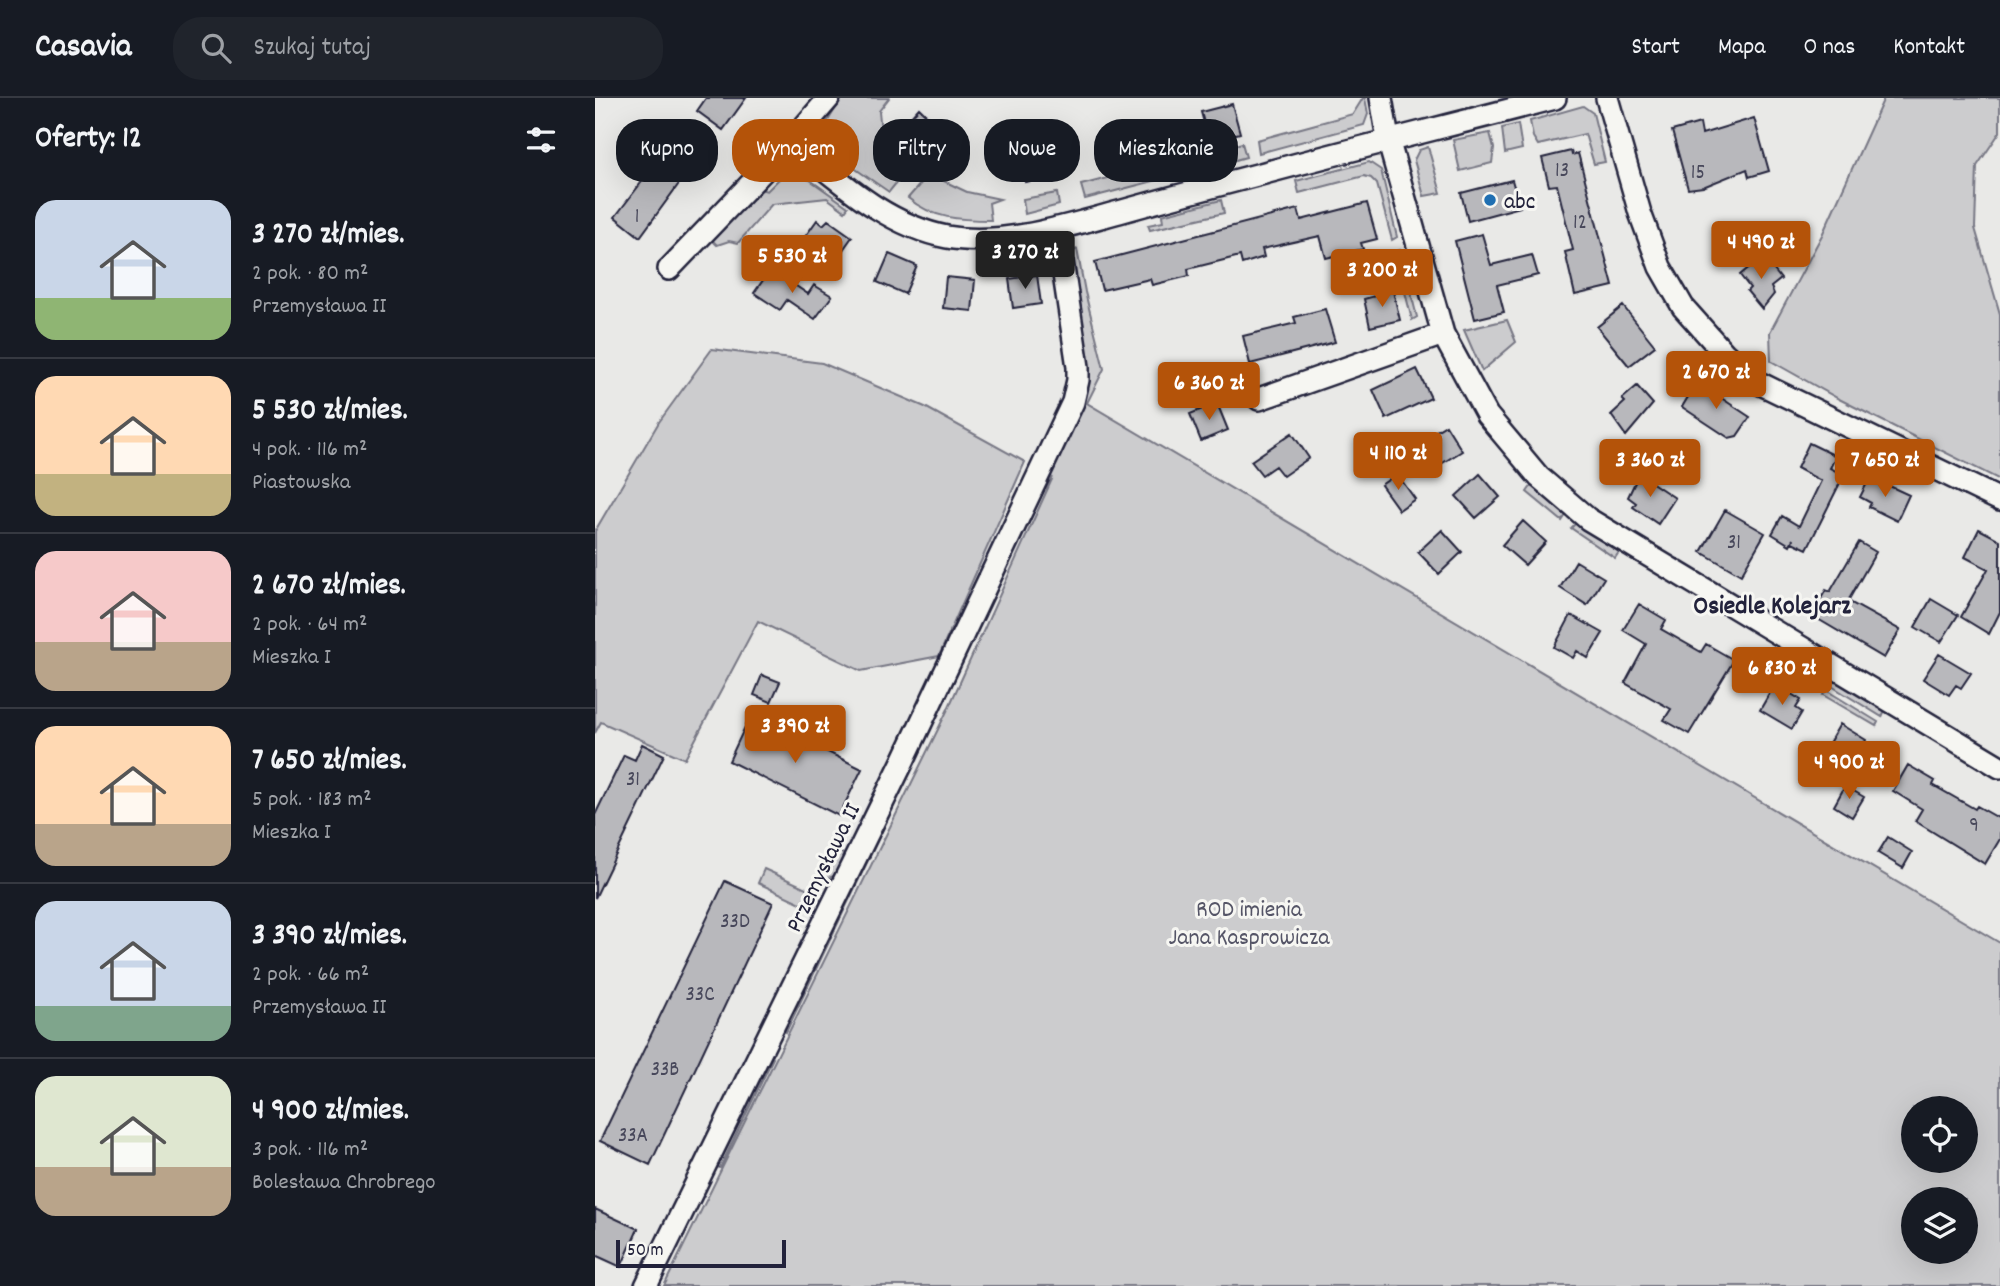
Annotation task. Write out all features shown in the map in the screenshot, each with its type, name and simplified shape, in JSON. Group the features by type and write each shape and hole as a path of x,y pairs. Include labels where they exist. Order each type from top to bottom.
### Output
{"street":[{"path":"811,119 829,98"},
{"path":"1381,98 1388,139 1443,334 1487,415 1539,477 1588,519 2000,767"},
{"path":"843,182 882,212 914,228 965,239 992,239 1057,228 1388,139 1555,98"},
{"path":"1607,98 1640,214 1660,267 1683,307 1724,353 1759,383 2000,500"},
{"path":"669,269 753,182"},
{"name":"Przemysława II","path":"646,1286 903,761 1073,402 1077,391 1078,367 1057,228"},
{"path":"1259,399 1443,334"}],"green space":[{"path":"842,98 889,98 879,111 880,119 873,119 873,181 859,171 859,119 829,119"},
{"path":"1363,98 1368,114 1364,125 1259,153 1257,140 1353,114"},
{"path":"1884,98 2000,98 2000,132 1977,166 1975,228 2000,314 2000,480 1839,399 1771,361 1770,332 1822,235"},
{"path":"1583,106 1593,113 1605,162 1594,164 1585,134 1538,145 1533,137 1530,121"},
{"path":"1518,124 1522,149 1505,153 1502,128"},
{"path":"1490,133 1494,148 1492,163 1460,171 1453,140"},
{"path":"1242,143 1246,157 1238,159 1238,144"},
{"path":"1428,147 1441,193 1424,196 1414,160 1419,150"},
{"path":"1369,162 1381,170 1397,237 1392,240 1377,184 1371,178 1364,176 1299,193 1296,181"},
{"path":"776,182 813,182 848,207 845,211 827,198 772,204 738,243 729,241 717,245 710,238 760,189 767,191"},
{"path":"874,182 897,182 889,192"},
{"path":"922,182 946,182 967,192 1000,199 989,203 991,220 958,219 937,214 908,198"},
{"path":"1094,182 1150,182 1085,199 1081,185"},
{"path":"1057,193 1059,205 1025,214 1023,199"},
{"path":"1221,200 1224,213 1150,230 1148,225 1163,222 1162,215"},
{"name":"ROD imienia Jana Kasprowicza","path":"1077,249 1104,369 1087,403 2000,943 2000,1286 664,1286 948,709 1053,477 1046,489 1040,487 1081,403 1071,252"},
{"path":"1400,250 1417,317 1412,320 1395,252"},
{"path":"1507,320 1516,342 1482,371 1464,330"},
{"path":"712,349 822,363 925,407 1025,462 939,656 861,671 758,621 685,759 601,722 595,733 595,531 659,422"},
{"path":"1532,485 1566,515 1562,521 1527,492"},
{"path":"1576,523 1619,552 1615,558 1571,528"},
{"path":"1834,680 1885,710 1882,717 1830,685"},
{"path":"1826,690 1878,722 1876,726 1823,695"},
{"path":"880,825 884,827 786,1032 781,1029"},
{"path":"834,849 847,856 837,875 819,877"},
{"path":"764,869 815,892 821,901 820,912 758,883"},
{"path":"768,1056 773,1058 720,1168 715,1166"}],"building":[{"path":"706,98 746,98 723,130 718,126 718,119 708,119 697,111"},
{"path":"1232,104 1236,119 1203,119 1201,112"},
{"path":"919,108 931,119 909,119"},
{"path":"1754,118 1769,171 1749,177 1747,169 1703,187 1688,189 1672,131 1700,123 1702,134"},
{"path":"1571,151 1572,155 1578,153 1613,286 1575,295 1565,252 1573,250 1557,185 1549,186 1542,158"},
{"name":"abc","path":"1512,180 1520,207 1468,221 1461,193"},
{"path":"642,182 680,182 640,237 615,217"},
{"path":"1367,203 1377,239 1361,243 1363,249 1326,258 1320,236 1262,249 1264,257 1242,264 1240,256 1188,269 1189,276 1152,285 1150,279 1102,290 1095,262 1298,209 1301,220"},
{"path":"817,220 823,225 828,220 852,237 833,264 802,241"},
{"path":"1482,234 1491,265 1532,255 1538,275 1497,285 1504,312 1475,319 1455,241"},
{"path":"889,254 917,266 905,294 877,282"},
{"path":"1763,256 1781,279 1771,287 1774,294 1762,309 1747,291 1750,288 1740,275"},
{"path":"771,269 808,294 814,285 832,296 815,319 787,300 780,310 754,293"},
{"path":"1037,275 1041,304 1013,308 1009,279"},
{"path":"946,277 975,280 972,311 943,308"},
{"path":"1393,291 1400,320 1370,327 1364,299"},
{"path":"1623,306 1655,346 1629,366 1597,327"},
{"path":"1325,309 1335,342 1250,364 1243,336 1296,323 1294,317"},
{"path":"1417,369 1431,398 1386,419 1373,390"},
{"path":"1697,382 1750,417 1737,436 1729,438 1682,407"},
{"path":"1637,386 1653,404 1626,436 1611,415 1625,402 1622,399"},
{"path":"1217,403 1228,430 1201,441 1190,414"},
{"path":"1446,425 1462,451 1436,467 1420,441"},
{"path":"1292,433 1309,458 1283,476 1275,466 1262,475 1251,461"},
{"path":"1809,443 1836,456 1830,468 1844,475 1807,549 1792,542 1793,539 1790,545 1772,534 1782,516 1799,526 1821,481 1797,468"},
{"path":"1397,474 1415,499 1399,510 1381,485"},
{"path":"1480,474 1500,497 1476,518 1456,496"},
{"path":"1639,474 1675,498 1658,524 1633,507 1636,503 1628,497"},
{"path":"1870,477 1909,495 1897,521 1869,507 1871,503 1860,497"},
{"path":"1725,510 1765,533 1741,575 1701,552"},
{"path":"1523,521 1546,542 1525,565 1502,545"},
{"path":"1979,529 2000,540 2000,612 1989,634 1961,617 1988,569 1965,557"},
{"path":"1442,530 1462,552 1439,574 1418,552"},
{"path":"1859,542 1876,552 1848,601 1900,630 1884,658 1811,615 1826,590 1830,592"},
{"path":"1576,561 1604,578 1587,605 1560,588"},
{"path":"1931,599 1958,615 1941,642 1915,627"},
{"path":"1639,604 1666,620 1661,629 1701,652 1706,644 1734,660 1689,734 1664,720 1671,709 1625,683 1646,644 1623,630"},
{"path":"1571,615 1603,633 1588,658 1577,651 1573,658 1554,647"},
{"path":"1939,654 1971,673 1961,688 1956,685 1949,695 1923,679"},
{"path":"762,675 780,682 771,702 754,695"},
{"path":"1775,684 1801,700 1796,708 1802,712 1792,729 1760,710"},
{"path":"751,714 862,769 839,816 729,761"},
{"path":"1840,724 1866,740 1851,766 1825,750"},
{"path":"642,744 664,755 595,898 595,815 624,755 635,760"},
{"path":"1908,765 1935,781 1933,785 1975,809 1977,806 2000,819 2000,839 1985,864 1915,821 1922,809 1893,791"},
{"path":"1845,786 1864,797 1852,817 1834,806"},
{"path":"1888,837 1912,852 1903,868 1878,853"},
{"path":"725,881 773,903 650,1165 600,1141"},
{"path":"595,1209 638,1229 621,1267 595,1255"}],"place":[{"name":"abc","path":"1490,200"}],"district":[{"name":"Osiedle Kolejarz","path":"1772,604"}]}
